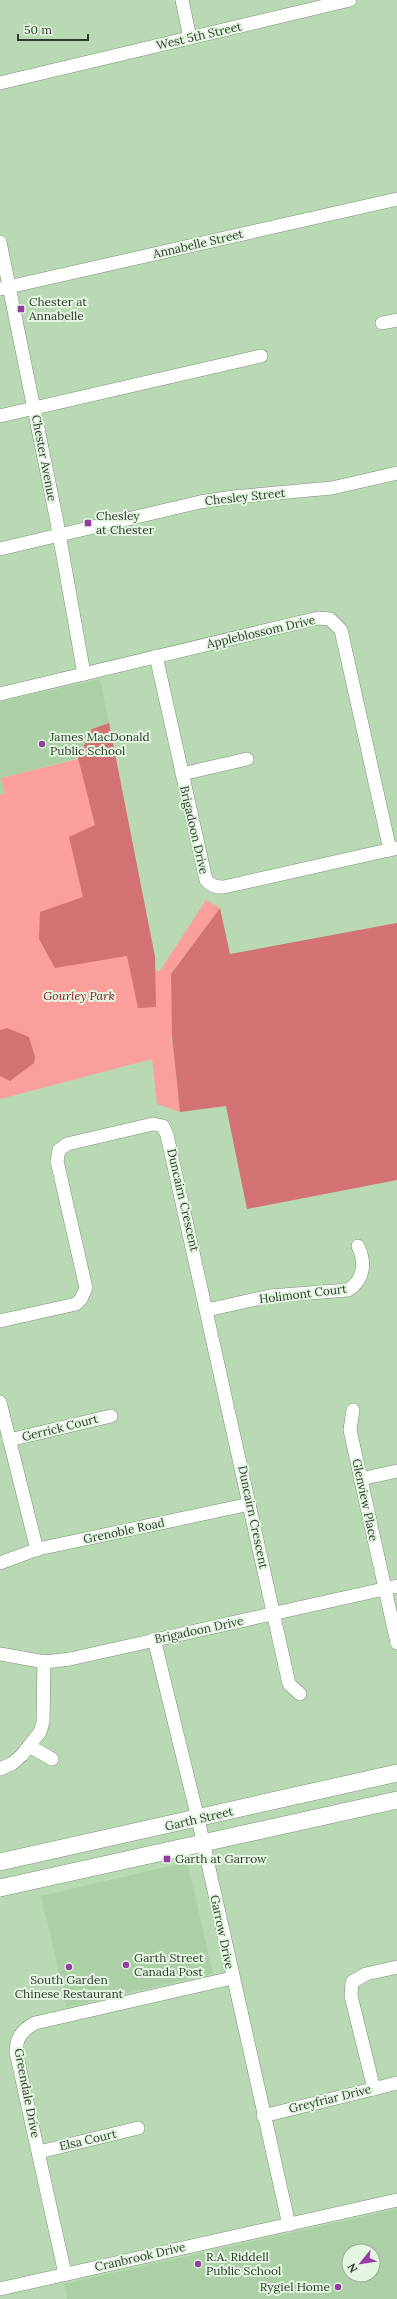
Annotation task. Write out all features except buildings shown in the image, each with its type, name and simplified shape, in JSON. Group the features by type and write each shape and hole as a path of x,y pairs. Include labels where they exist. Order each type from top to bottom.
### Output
{"main road":[{"name":"Garth Street","path":"0,1862 198,1819 397,1773"},
{"name":"Garth Street","path":"0,1888 397,1800"},
{"path":"59,1876 61,1864 68,1857 95,1841"}],"street":[{"path":"182,0 190,38"},
{"name":"West 5th Street","path":"0,83 350,0"},
{"name":"Annabelle Street","path":"5,288 397,199"},
{"name":"Chester Avenue","path":"0,242 5,288 34,408 84,674"},
{"path":"382,323 397,320"},
{"path":"0,416 261,356"},
{"name":"Chesley Street","path":"0,550 209,500 324,489 397,473"},
{"name":"Appleblossom Drive","path":"0,694 318,618 333,621 339,627 342,635 394,849"},
{"name":"Brigadoon Drive","path":"156,656 206,880 214,886 224,887 394,849"},
{"path":"182,774 247,759"},
{"name":"Duncairn Crescent","path":"0,1321 76,1304 81,1299 86,1288 57,1161 59,1150 67,1144 153,1124 163,1126 167,1135 207,1310 289,1684 300,1694"},
{"name":"Holimont Court","path":"207,1310 270,1296 348,1290 358,1284 362,1275 362,1259 358,1246"},
{"path":"0,1402 37,1550"},
{"name":"Glenview Place","path":"353,1410 350,1430 360,1479 391,1587 397,1643"},
{"name":"Gerrick Court","path":"10,1440 111,1416"},
{"path":"360,1479 397,1471"},
{"name":"Grenoble Road","path":"0,1563 37,1550 250,1504"},
{"name":"Brigadoon Drive","path":"0,1654 44,1661 74,1658 391,1587"},
{"name":"Garrow Drive","path":"154,1639 198,1819 263,2116 289,2224"},
{"path":"0,1769 13,1763 40,1732 43,1722 44,1661"},
{"path":"29,1746 52,1759"},
{"path":"374,2089 351,1996 352,1982 366,1974 397,1967"},
{"name":"Greendale Drive","path":"65,2274 16,2052 16,2041 25,2028 35,2023 232,1978"},
{"name":"Greyfriar Drive","path":"263,2116 397,2083"},
{"name":"Elsa Court","path":"38,2152 138,2128"},
{"name":"Cranbrook Drive","path":"0,2289 397,2200"}],"shaded area":[{"name":"James MacDonald Public School","path":"100,679 109,723 92,729 78,758 1,778 5,793 0,795 0,702"},
{"path":"109,723 155,957 156,1007 138,1008 127,956 55,968 39,939 40,912 83,897 69,837 95,825 78,758 92,729"},
{"path":"220,908 230,954 397,923 397,1180 247,1209 226,1106 180,1112 172,1036 171,974"},
{"path":"7,1028 29,1037 35,1057 34,1063 10,1081 0,1076 0,1030"},
{"path":"187,1862 213,1973 67,2007 41,1896"},
{"path":"397,2209 397,2299 67,2299 64,2284"}],"green space":[{"name":"Gourley Park","path":"109,723 155,957 155,971 160,971 206,900 220,908 171,974 172,1036 180,1112 157,1104 152,1059 0,1099 0,795 5,793 1,778 78,759 92,729"}],"place":[{"name":"Chester at Annabelle","path":"21,309"},
{"name":"Chesley at Chester","path":"88,523"},
{"name":"James MacDonald Public School","path":"42,744"},
{"name":"Garth at Garrow","path":"167,1859"},
{"name":"Garth Street Canada Post","path":"126,1965"},
{"name":"South Garden Chinese Restaurant","path":"69,1967"},
{"name":"R.A. Riddell Public School","path":"198,2264"},
{"name":"Rygiel Home","path":"338,2287"}]}
